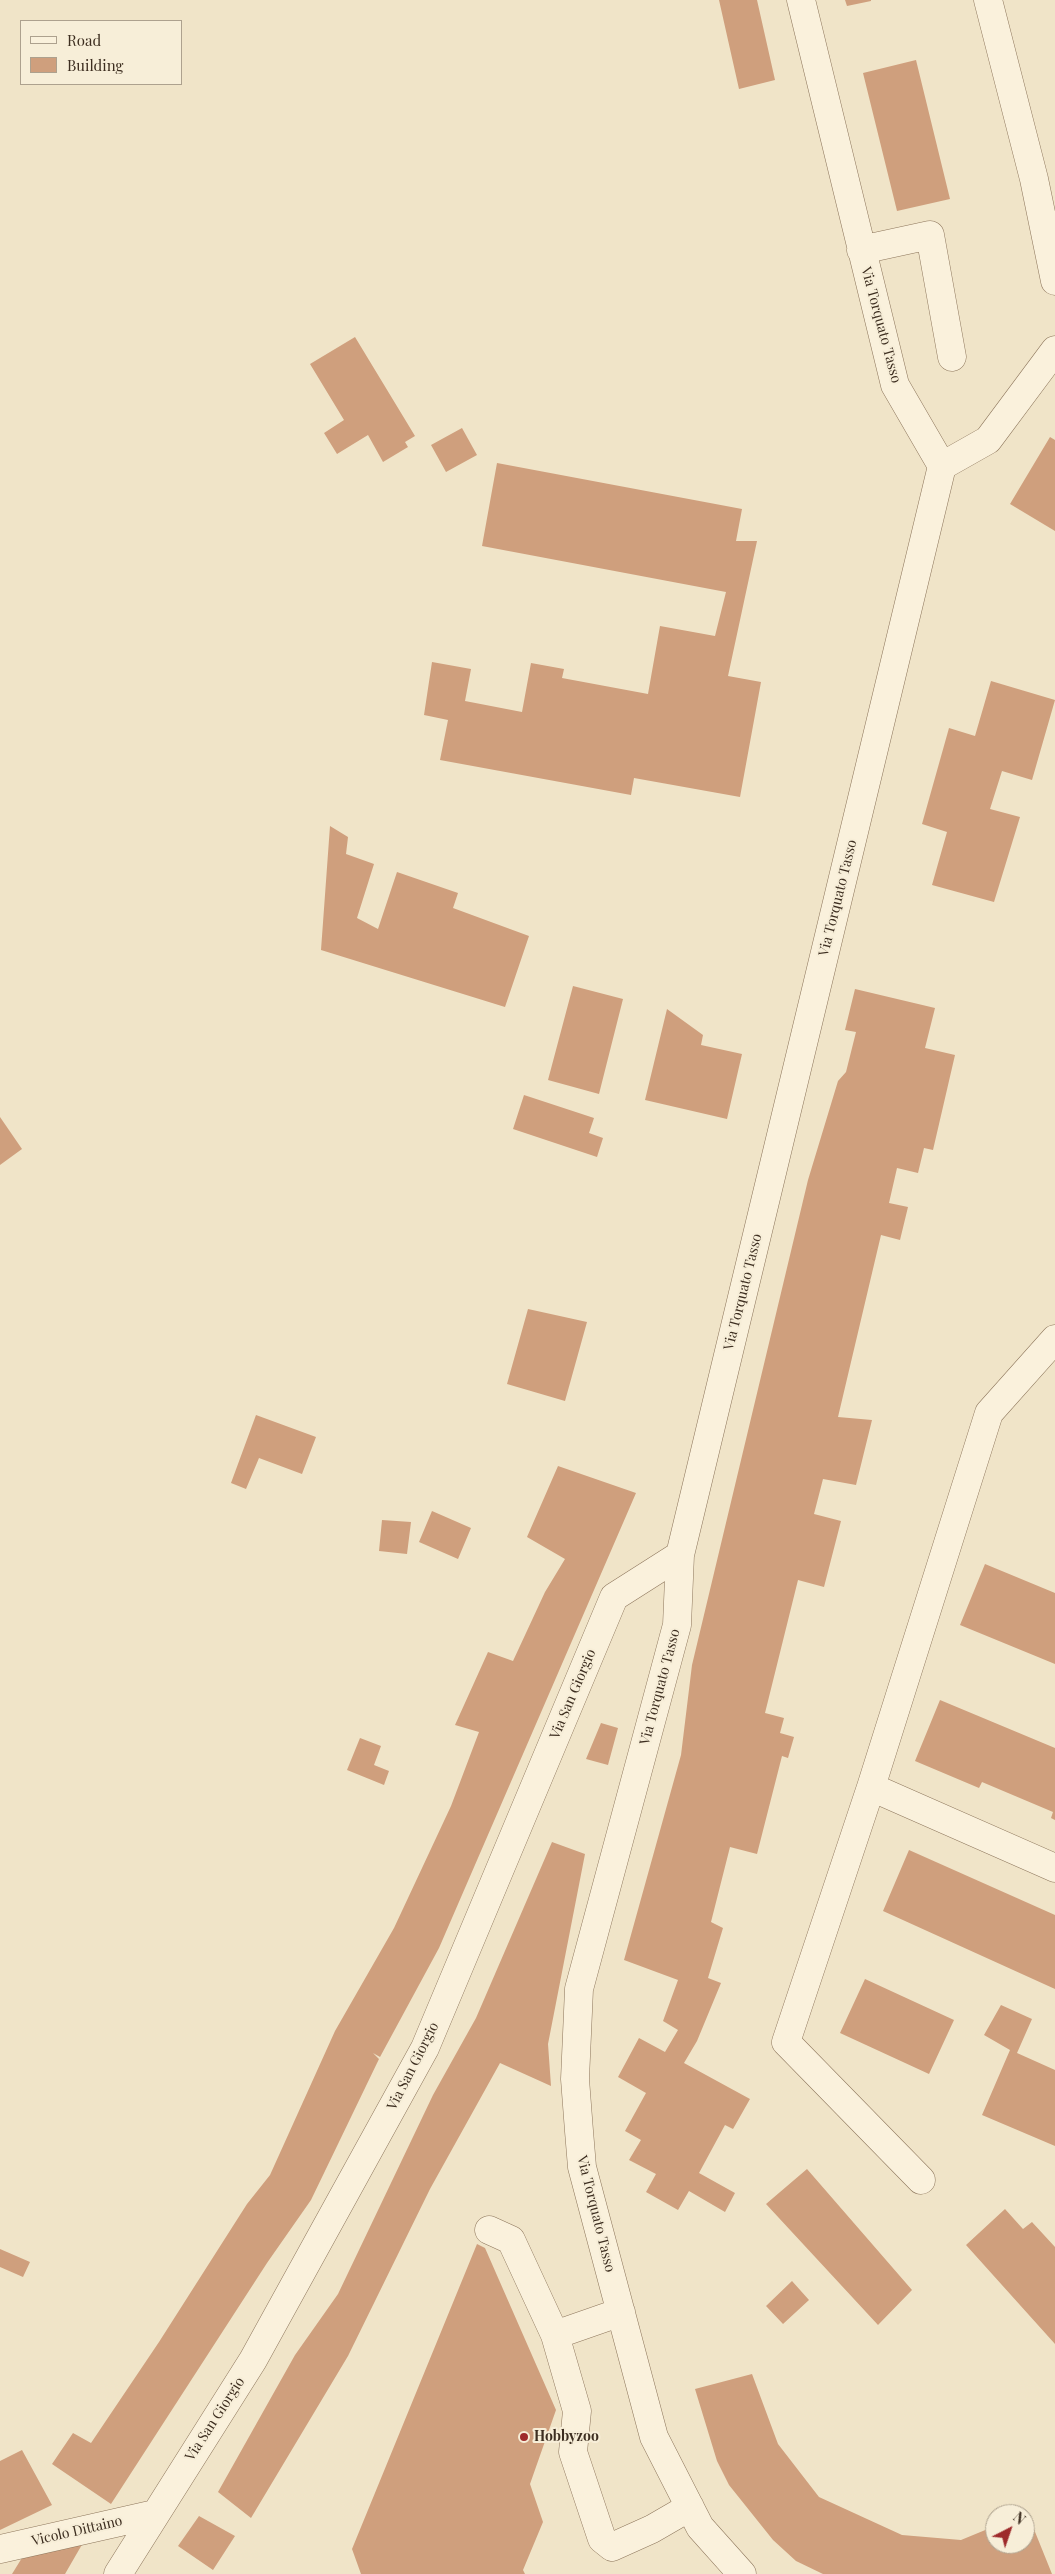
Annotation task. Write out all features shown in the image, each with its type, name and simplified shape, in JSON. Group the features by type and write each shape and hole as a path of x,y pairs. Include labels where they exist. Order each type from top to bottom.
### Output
{"street":[{"name":"Via Torquato Tasso","path":"742,2574 700,2527 654,2437 582,2167 575,2079 579,1989 677,1625 680,1555 942,466 895,385 801,0"},
{"path":"988,0 1034,179 1055,281"},
{"path":"862,250 930,235 952,357"},
{"path":"942,466 988,440 1055,350"},
{"path":"921,2180 786,2042 871,1788 989,1413 1055,1339"},
{"name":"Via San Giorgio","path":"118,2574 253,2360 425,2048 614,1597 680,1555"},
{"path":"871,1788 1055,1868"},
{"path":"489,2230 511,2240 555,2335 577,2410 573,2452 602,2540 612,2547 652,2529 690,2507"},
{"path":"555,2335 621,2312"},
{"name":"Vicolo Dittaino","path":"0,2549 155,2514"}],"building":[{"path":"719,0 757,0 775,80 739,89"},
{"path":"845,0 871,0 871,1 847,6"},
{"path":"916,60 950,199 897,211 863,73"},
{"path":"355,337 415,436 405,442 408,447 383,462 368,435 337,454 324,433 344,420 310,364"},
{"path":"462,428 477,455 446,472 431,445"},
{"path":"1050,437 1055,440 1055,531 1010,504"},
{"path":"497,463 742,509 736,541 757,541 728,676 761,682 740,797 634,778 631,795 440,760 448,720 424,715 432,662 471,669 465,701 522,712 531,663 564,669 562,678 648,694 660,626 715,636 726,592 482,546"},
{"path":"991,681 1055,700 1032,780 1002,771 990,809 1020,817 994,902 932,885 947,832 922,824 949,728 975,736"},
{"path":"330,826 348,837 346,854 374,864 357,918 378,929 397,872 458,893 453,908 529,936 505,1007 321,950"},
{"path":"573,986 623,999 599,1094 548,1080"},
{"path":"855,989 935,1008 925,1048 955,1055 933,1150 924,1148 918,1173 897,1168 889,1203 908,1207 900,1240 881,1235 838,1417 872,1420 856,1485 823,1479 814,1514 841,1521 824,1587 798,1580 765,1713 784,1718 780,1733 794,1737 788,1758 782,1756 757,1854 730,1847 711,1922 723,1928 708,1978 721,1983 697,2041 684,2063 750,2099 733,2129 725,2125 699,2173 735,2193 725,2212 689,2191 678,2210 646,2192 656,2174 629,2160 641,2140 625,2131 646,2093 618,2077 639,2038 665,2052 678,2030 663,2021 678,1980 624,1960 681,1755 692,1665 808,1180 838,1081 846,1072 856,1032 845,1030"},
{"path":"667,1009 703,1035 701,1045 742,1054 727,1119 645,1100"},
{"path":"524,1095 594,1118 589,1133 603,1138 597,1157 513,1129"},
{"path":"0,1117 22,1149 0,1165"},
{"path":"528,1309 587,1322 565,1401 507,1384"},
{"path":"256,1415 316,1437 302,1474 259,1458 246,1489 231,1483"},
{"path":"558,1466 636,1493 439,1948 380,2057 373,2053 379,2059 311,2200 267,2263 111,2504 52,2464 73,2433 91,2443 159,2342 247,2204 270,2175 335,2031 394,1928 451,1806 479,1732 455,1725 488,1652 513,1661 545,1592 565,1559 527,1537"},
{"path":"432,1511 471,1528 458,1559 419,1542"},
{"path":"382,1520 411,1522 407,1554 379,1551"},
{"path":"985,1564 1055,1593 1055,1664 960,1625"},
{"path":"940,1700 1055,1748 1055,1820 1051,1818 1053,1812 982,1782 979,1788 915,1761"},
{"path":"601,1723 618,1728 608,1765 586,1759"},
{"path":"360,1738 381,1746 374,1765 389,1771 384,1785 347,1770"},
{"path":"552,1842 585,1854 548,2044 551,2086 500,2063 430,2189 348,2356 251,2518 218,2492 295,2355 338,2294 433,2095 476,2018"},
{"path":"909,1850 1055,1915 1055,1989 883,1911"},
{"path":"865,1979 954,2020 929,2074 840,2033"},
{"path":"1001,2005 1032,2019 1017,2053 1055,2070 1055,2146 982,2115 1010,2050 984,2035"},
{"path":"807,2169 912,2290 878,2325 766,2204"},
{"path":"1005,2209 1023,2229 1032,2222 1055,2247 1055,2344 966,2245"},
{"path":"477,2244 485,2248 556,2410 530,2484 543,2522 523,2570 525,2574 361,2574 352,2549"},
{"path":"0,2249 30,2262 23,2277 0,2267"},
{"path":"792,2281 809,2300 783,2324 766,2306"},
{"path":"752,2374 778,2444 819,2497 902,2535 961,2540 985,2530 985,2554 1035,2554 1035,2532 1052,2574 823,2574 796,2561 773,2540 729,2485 717,2461 695,2389"},
{"path":"22,2450 52,2505 0,2530 0,2461"},
{"path":"199,2516 235,2536 213,2570 178,2546"},
{"path":"91,2529 65,2574 12,2574 25,2553"}],"place":[{"name":"Hobbyzoo","path":"524,2437"}]}
